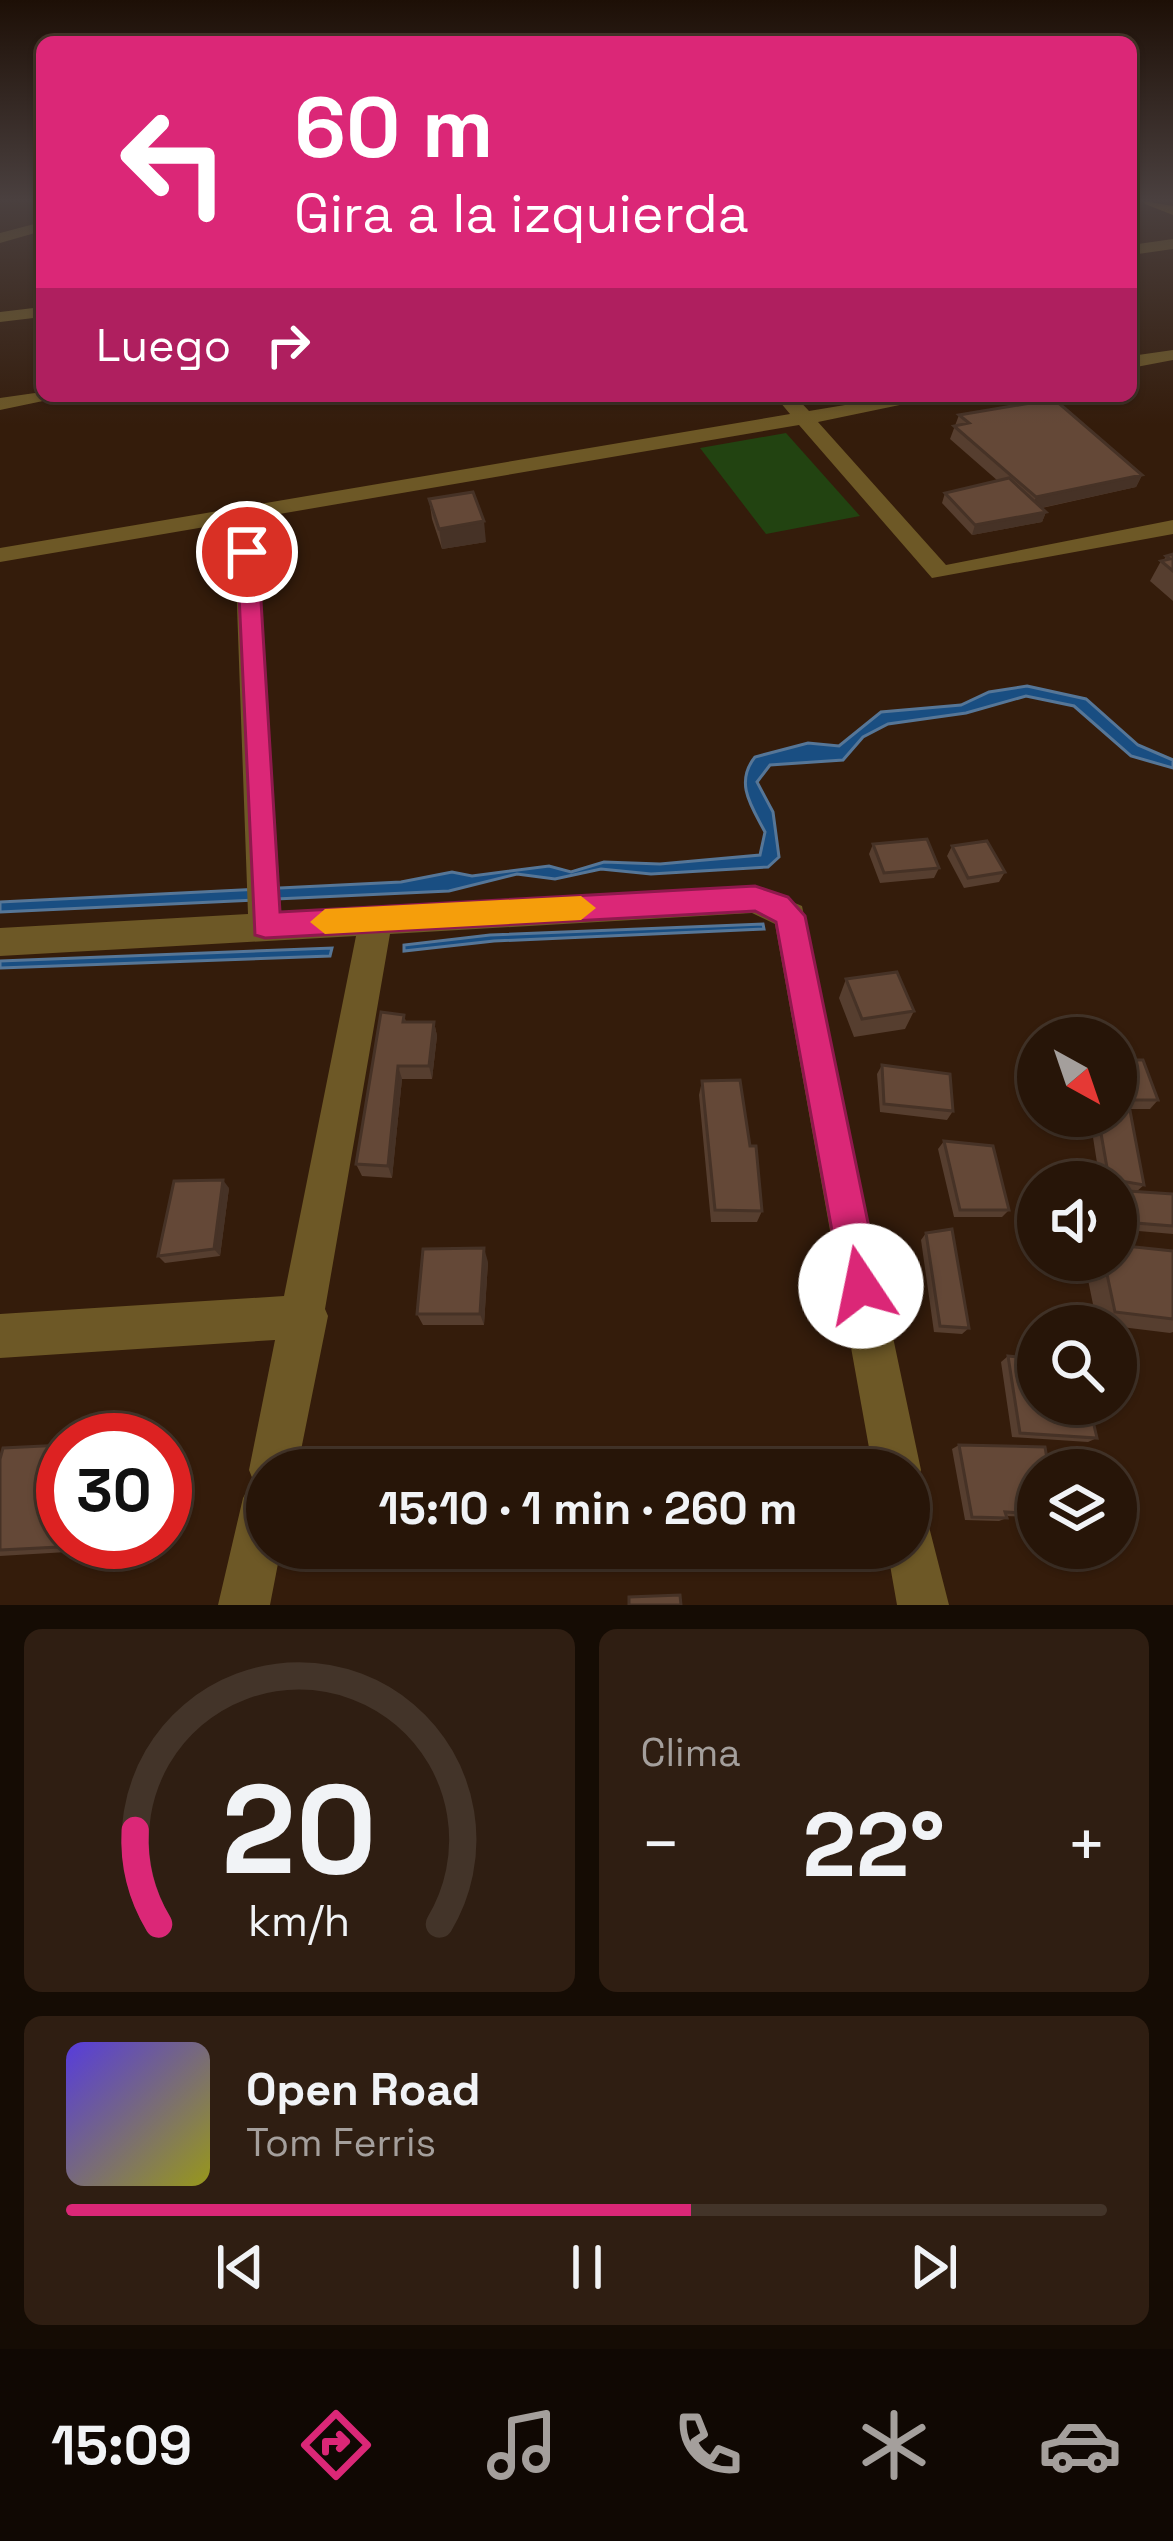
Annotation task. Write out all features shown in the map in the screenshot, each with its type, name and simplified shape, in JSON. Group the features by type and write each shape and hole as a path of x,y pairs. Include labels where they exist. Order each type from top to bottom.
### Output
{"street":[{"path":"0,317 36,313"},
{"path":"1137,361 1173,355"},
{"path":"0,404 36,399"},
{"path":"790,402 940,573 1173,527"},
{"path":"0,555 898,402"},
{"path":"245,514 265,926"},
{"path":"0,942 755,898 790,916 893,1449"},
{"path":"278,1449 306,1316 376,919"},
{"path":"0,1336 306,1316"},
{"path":"244,1605 252,1569"},
{"path":"916,1569 923,1605"}],"green space":[{"path":"786,433 860,516 766,534 700,448"}],"water":[{"path":"1027,686 1086,699 1138,745 1173,760 1173,768 1131,756 1074,706 1026,696 966,713 888,724 863,737 843,760 770,765 757,782 773,812 779,857 768,867 651,874 601,869 555,879 517,874 449,891 0,912 0,902 401,882 452,872 472,876 549,866 571,872 604,862 660,864 760,855 765,832 746,786 755,757 808,743 839,746 881,712 961,705 989,692"},
{"path":"763,924 764,929 494,941 404,951 404,945 490,935"},
{"path":"332,948 330,956 0,968 0,961"}],"building":[{"path":"1057,402 1142,475 1036,497 954,426 969,423 959,415"},
{"path":"1009,478 1046,512 975,525 945,493"},
{"path":"473,492 484,521 439,529 429,499"},
{"path":"1173,554 1173,571 1161,561"},
{"path":"927,839 939,868 884,873 873,844"},
{"path":"987,841 1005,872 968,878 952,846"},
{"path":"897,972 914,1011 862,1019 846,979"},
{"path":"381,1012 404,1015 403,1022 434,1022 429,1066 398,1066 388,1166 356,1164"},
{"path":"1137,1060 1143,1060 1158,1100 1137,1100"},
{"path":"882,1065 950,1074 953,1111 884,1104"},
{"path":"740,1080 750,1146 756,1146 762,1211 715,1210 702,1081"},
{"path":"1102,1137 1135,1137 1144,1185 1137,1184 1137,1161 1106,1161"},
{"path":"944,1141 993,1146 1009,1210 960,1210"},
{"path":"223,1180 214,1249 158,1256 174,1181"},
{"path":"1137,1192 1173,1194 1173,1226 1137,1223"},
{"path":"952,1229 969,1328 940,1326 926,1233"},
{"path":"1137,1247 1173,1251 1173,1319 1137,1315 1137,1305 1114,1305 1108,1281 1137,1281"},
{"path":"484,1248 480,1314 417,1314 423,1249"},
{"path":"1008,1356 1017,1357 1017,1414"},
{"path":"1019,1425 1094,1425 1097,1438 1020,1433"},
{"path":"959,1445 1045,1447 1017,1449 1017,1513 1005,1512 1007,1518 972,1517"},
{"path":"36,1446 36,1548 0,1550 3,1448"},
{"path":"680,1595 681,1605 629,1605 629,1597"}],"slow traffic":[{"path":"325,922 581,908"}],"route":[{"path":"247,552 265,926 755,898 778,906 790,916 861,1286"}]}
